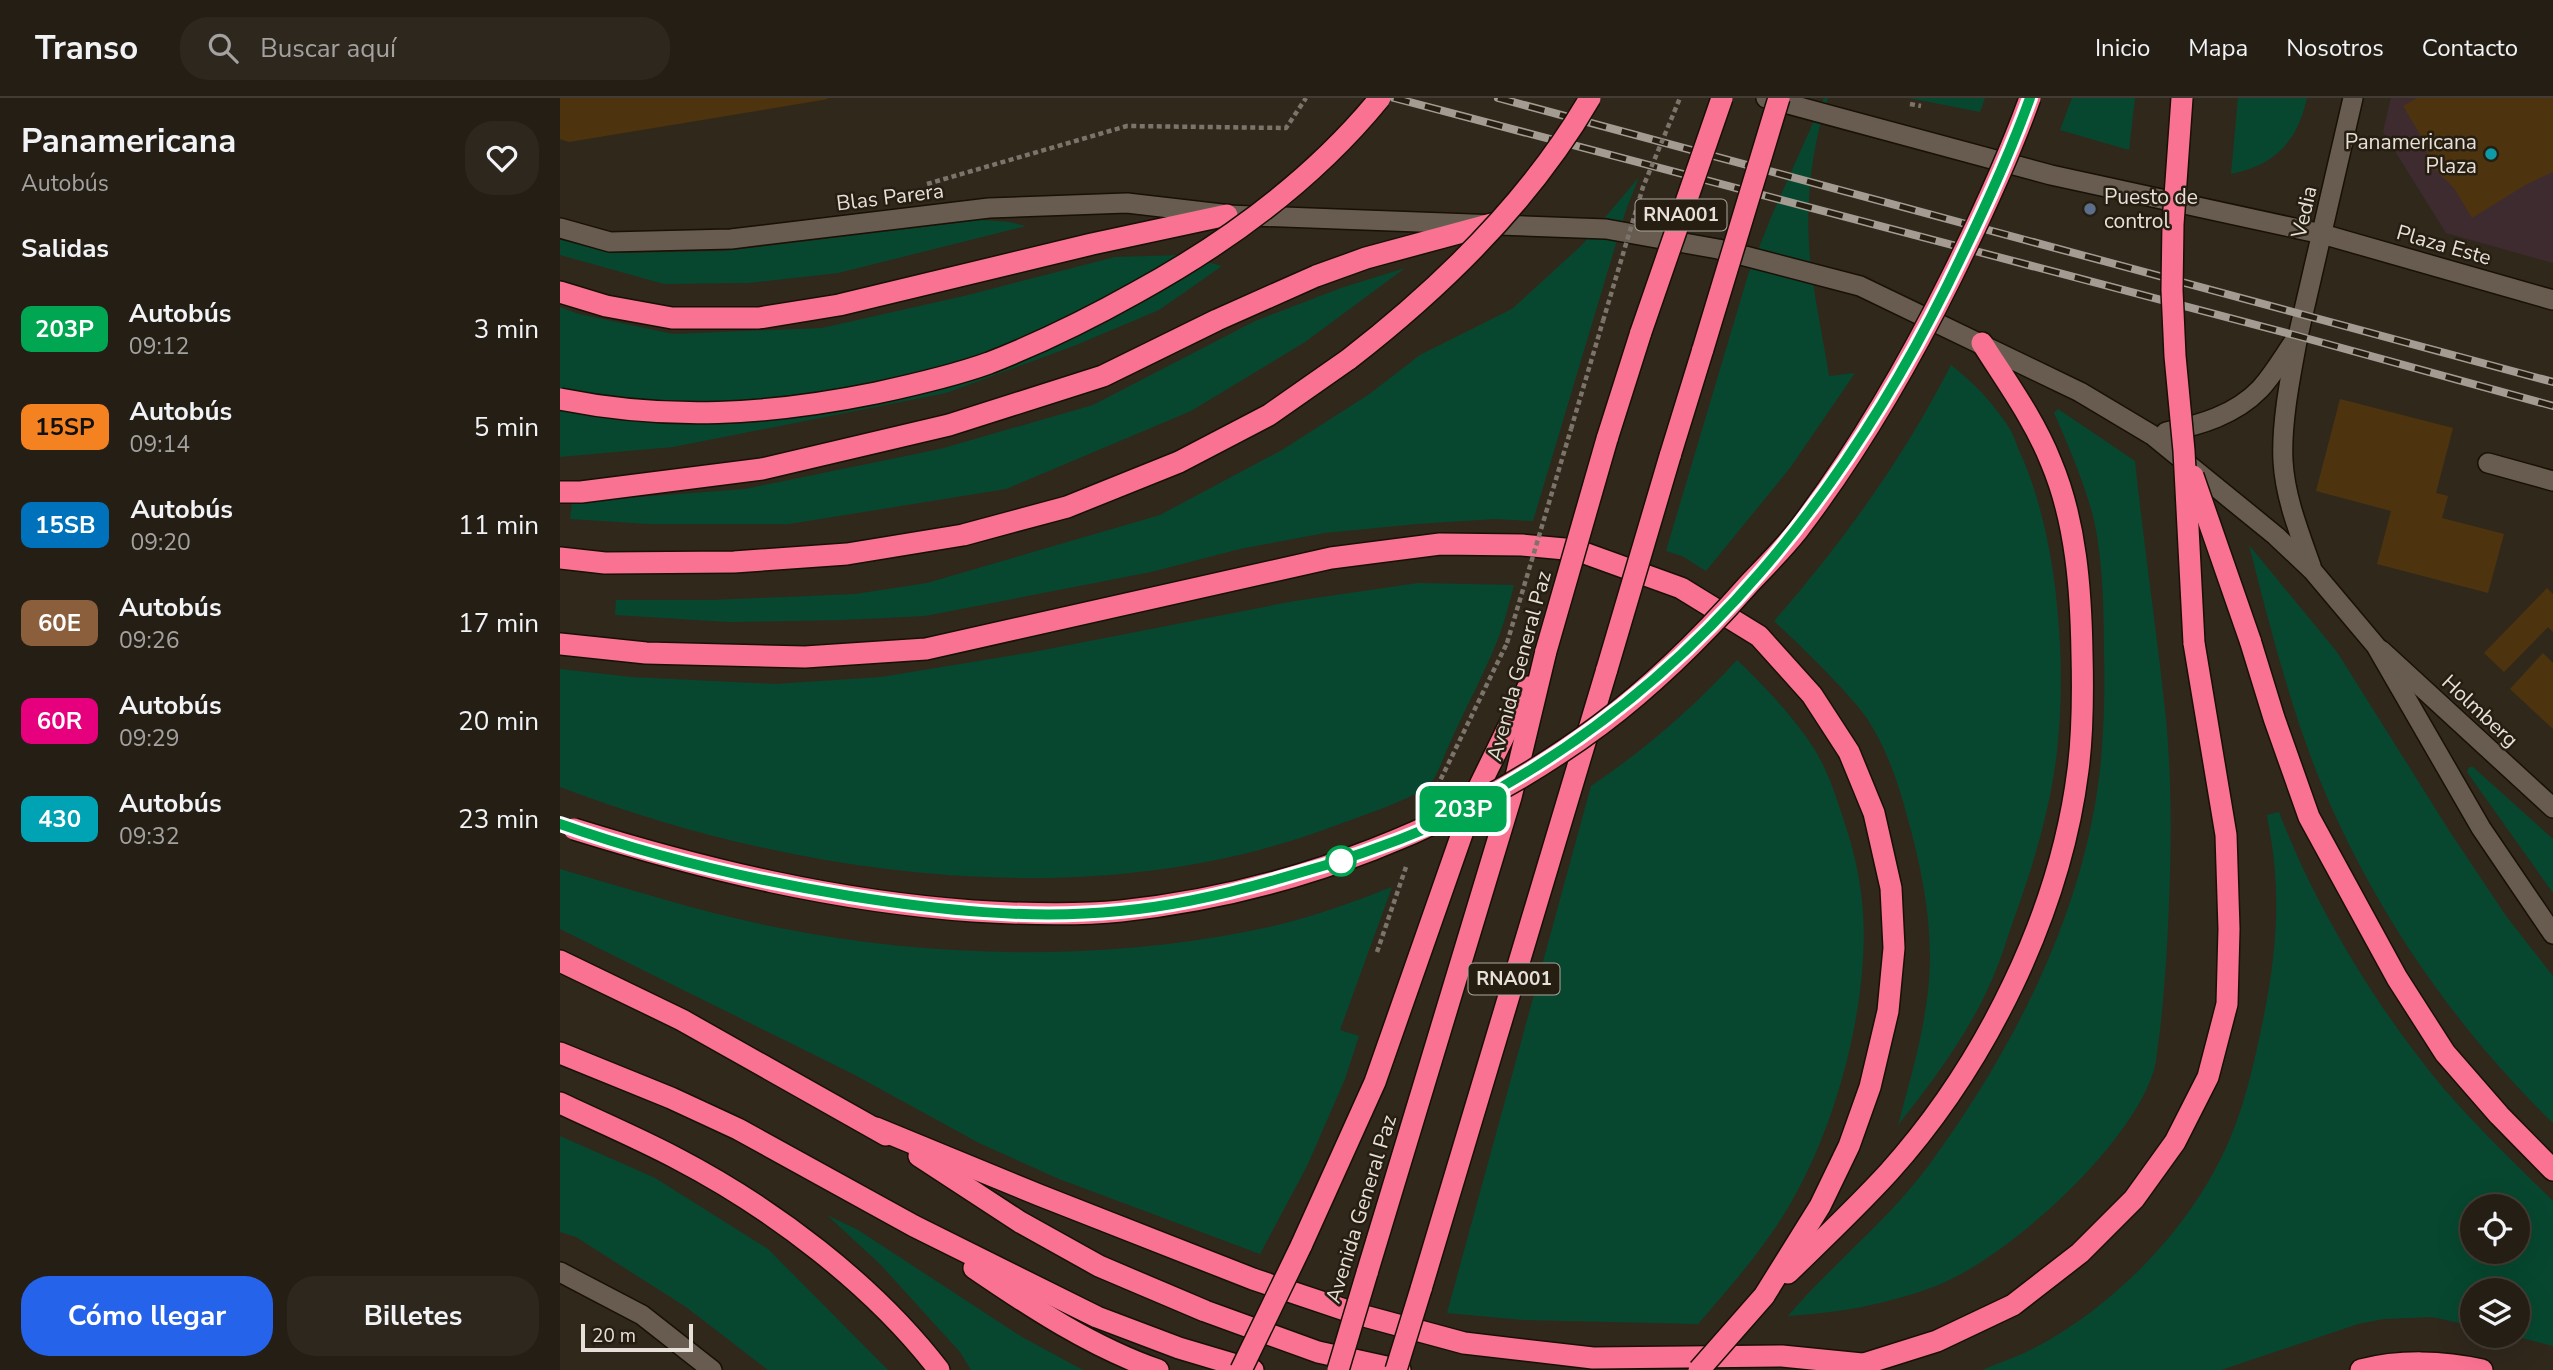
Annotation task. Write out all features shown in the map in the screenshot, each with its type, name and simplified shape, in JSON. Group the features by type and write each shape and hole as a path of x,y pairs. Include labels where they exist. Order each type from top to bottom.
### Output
{"highway":[{"path":"560,399 646,412 724,414 817,405 907,386 986,364 1074,327 1186,265 1248,223 1317,164 1360,122 1380,98"},
{"path":"560,558 605,563 734,562 847,554 963,535 1067,507 1179,462 1269,415 1387,329 1481,240 1542,169 1590,98"},
{"name":"Avenida General Paz","path":"1338,1370 1511,797 1545,652 1607,439 1722,98"},
{"path":"567,826 666,857 779,885 914,906 1059,914 1121,911 1229,893 1337,863 1439,823 1544,762 1600,725 1656,679 1717,620 1795,533 1856,448 1920,341 1971,237 2030,98"},
{"path":"876,1128 1253,1279 1357,1314 1464,1343 1593,1358 1782,1356 1854,1367 1937,1341 2012,1305 2081,1253 2141,1190 2175,1142 2208,1077 2227,1004 2229,929 2226,835 2194,643 2184,451 2175,356 2173,224 2182,98"},
{"name":"RNA001","path":"1398,1370 1776,102"},
{"path":"560,292 606,306 672,318 759,318 839,305 1227,215"},
{"path":"560,492 581,492 762,469 949,425 1103,376 1217,320 1316,276 1366,258 1492,224"},
{"path":"1699,1370 1764,1296 1890,1171 1955,1085 1991,1026 2031,941 2053,882 2069,821 2078,771 2082,684 2081,619 2070,528 2052,463 2026,414 1982,343"},
{"path":"2184,451 2309,817 2397,978 2445,1053 2553,1171"},
{"path":"560,643 646,653 805,657 926,649 1331,558 1440,544 1522,545 1576,550 1681,588 1759,636 1812,695 1849,752 1874,813 1891,888 1894,948 1888,1012 1870,1087 1849,1146 1820,1206 1764,1296"},
{"path":"1241,1370 1375,1082 1477,791 1545,652"},
{"path":"560,961 682,1020 876,1128 1020,1222 1099,1265 1205,1311 1318,1352 1398,1370"},
{"path":"560,1053 671,1098 738,1129 914,1226 1097,1317 1190,1351 1253,1370"},
{"path":"560,1103 676,1157 774,1216 875,1299 913,1336 939,1370"},
{"path":"914,1226 1020,1300 1086,1338 1158,1370"},
{"path":"913,1336 927,1370"},
{"path":"2361,1370 2377,1366 2451,1363 2482,1370"}],"street":[{"name":"Vedia","path":"2312,570 2292,515 2283,461 2288,395 2298,336 2353,98"},
{"name":"Plaza Este","path":"1776,102 2051,175 2322,234 2553,300"},
{"name":"Blas Parera","path":"560,229 610,242 732,239 989,208 1127,203 1227,215 1606,229 1718,249 1860,286 2080,392 2152,435 2276,536 2312,570"},
{"path":"2152,435 2189,428 2224,415 2239,406 2260,388 2298,336"},
{"path":"2488,463 2553,481"},
{"path":"2312,570 2376,646 2481,828 2553,934"},
{"name":"Holmberg","path":"2376,646 2553,808"},
{"path":"560,1272 642,1315 712,1370"}],"path":[{"path":"918,186 1127,126 1286,128 1306,98"},
{"path":"1507,643 1643,187 1680,98"},
{"path":"1910,104 1921,106"}],"shaded area":[{"path":"2391,98 2553,98 2553,263 2446,233 2383,132"}],"green space":[{"path":"1824,98 1828,98 1817,137 1811,177 1808,218 1810,258 1829,376 1855,373 1790,468 1706,571 1682,556 1666,551 1748,275"},
{"path":"1909,98 1985,98 1980,112"},
{"path":"2072,98 2135,98 2129,150 2060,130"},
{"path":"2238,98 2307,98 2297,127 2282,149 2260,165 2231,174"},
{"path":"1639,177 1626,210 1533,521 1495,519 1325,533 1240,549 1151,572 925,616 729,622 615,615 616,600 712,600 855,594 927,583 1160,515 1282,450 1368,395 1420,355 1512,309 1583,244"},
{"path":"981,220 1026,226 838,273 748,283 664,284 560,255 560,236 621,253 725,251"},
{"path":"1182,255 1222,266 1159,310 1076,345 946,393 673,447 560,457 560,307 579,314 673,334 822,328 964,296 1115,257"},
{"path":"1405,268 1305,342 1191,411 1006,489 789,524 649,524 570,519 572,502 745,489 940,449 1093,405 1255,321 1341,288"},
{"path":"1951,365 1982,393 2008,426 2034,488 2044,523 2057,600 2060,716 2054,774 2045,820 1996,971 1960,1040 1898,1125 1919,1043 1929,979 1928,922 1916,851 1894,774 1883,746 1868,720 1829,675 1774,621 1824,561 1870,499 1913,434"},
{"path":"2058,409 2135,461 2166,719 2170,776 2167,946 2162,1015 2154,1070 2141,1100 2094,1164 2064,1196 1998,1251 1936,1286 1900,1298 1826,1313 1788,1316 1896,1205 1961,1120 2018,1024 2042,974 2080,869 2093,815 2101,760 2104,694 2103,601 2099,546 2092,512 2054,413"},
{"path":"2249,545 2337,652 2506,916 2553,976 2553,1123 2482,1047 2449,1005 2418,962 2364,872 2340,826 2308,750 2280,663"},
{"path":"1418,583 1514,585 1496,644 1432,782 1413,795 1372,812 1243,854 1146,871 1047,878 947,875 847,864 748,844 652,819 560,787 560,669 631,677 775,684 881,677 1033,652 1295,601"},
{"path":"1737,660 1787,712 1818,755 1830,780 1850,839 1858,875 1863,913 1860,988 1845,1067 1820,1144 1804,1179 1766,1241 1698,1324 1523,1320 1447,1313 1591,786 1668,727"},
{"path":"2469,767 2473,767 2553,839 2553,893 2467,772"},
{"path":"2279,812 2330,921 2396,1027 2445,1090 2553,1201 2553,1346 2530,1340 2530,1278 2460,1278 2460,1323 2432,1317 2384,1319 2358,1324 2221,1370 1982,1370 2054,1337 2125,1284 2186,1216 2217,1166 2233,1132 2245,1095 2270,984 2276,928 2274,858 2267,815"},
{"path":"560,869 697,909 780,928 895,945 1012,952 1130,948 1245,932 1319,913 1392,887 1340,1030 1359,1036 1345,1079 1307,1166 1260,1254 1059,1179 979,1143 853,1074 560,929"},
{"path":"560,1136 655,1178 768,1249 888,1370 768,1370 686,1307 576,1237 560,1232"},
{"path":"827,1215 858,1230 1022,1337 1083,1370 971,1370 960,1352 880,1264"}],"building":[{"path":"560,98 828,99 569,142 560,139"},
{"name":"Panamericana Plaza","path":"2417,98 2553,98 2553,172 2527,184 2472,218 2454,188 2432,167 2424,141 2403,106"},
{"path":"2340,399 2453,428 2436,493 2448,496 2442,518 2504,534 2488,593 2377,564 2391,511 2316,491"},
{"path":"2547,588 2553,594 2553,632 2548,627 2504,672 2484,653"},
{"path":"2543,653 2553,663 2553,729 2510,689"}],"railway":[{"path":"1394,98 2298,336 2553,406"},
{"path":"1498,98 2553,382"}],"bus line":[{"name":"203P","path":"560,824 666,857 779,885 914,906 1059,914 1121,911 1229,893 1337,863 1439,823 1533,770 1600,725 1656,679 1717,620 1795,533 1856,448 1920,341 1971,237 2030,98"}],"place":[{"name":"Panamericana Plaza","path":"2491,154"},
{"name":"Puesto de control","path":"2090,209"}]}
